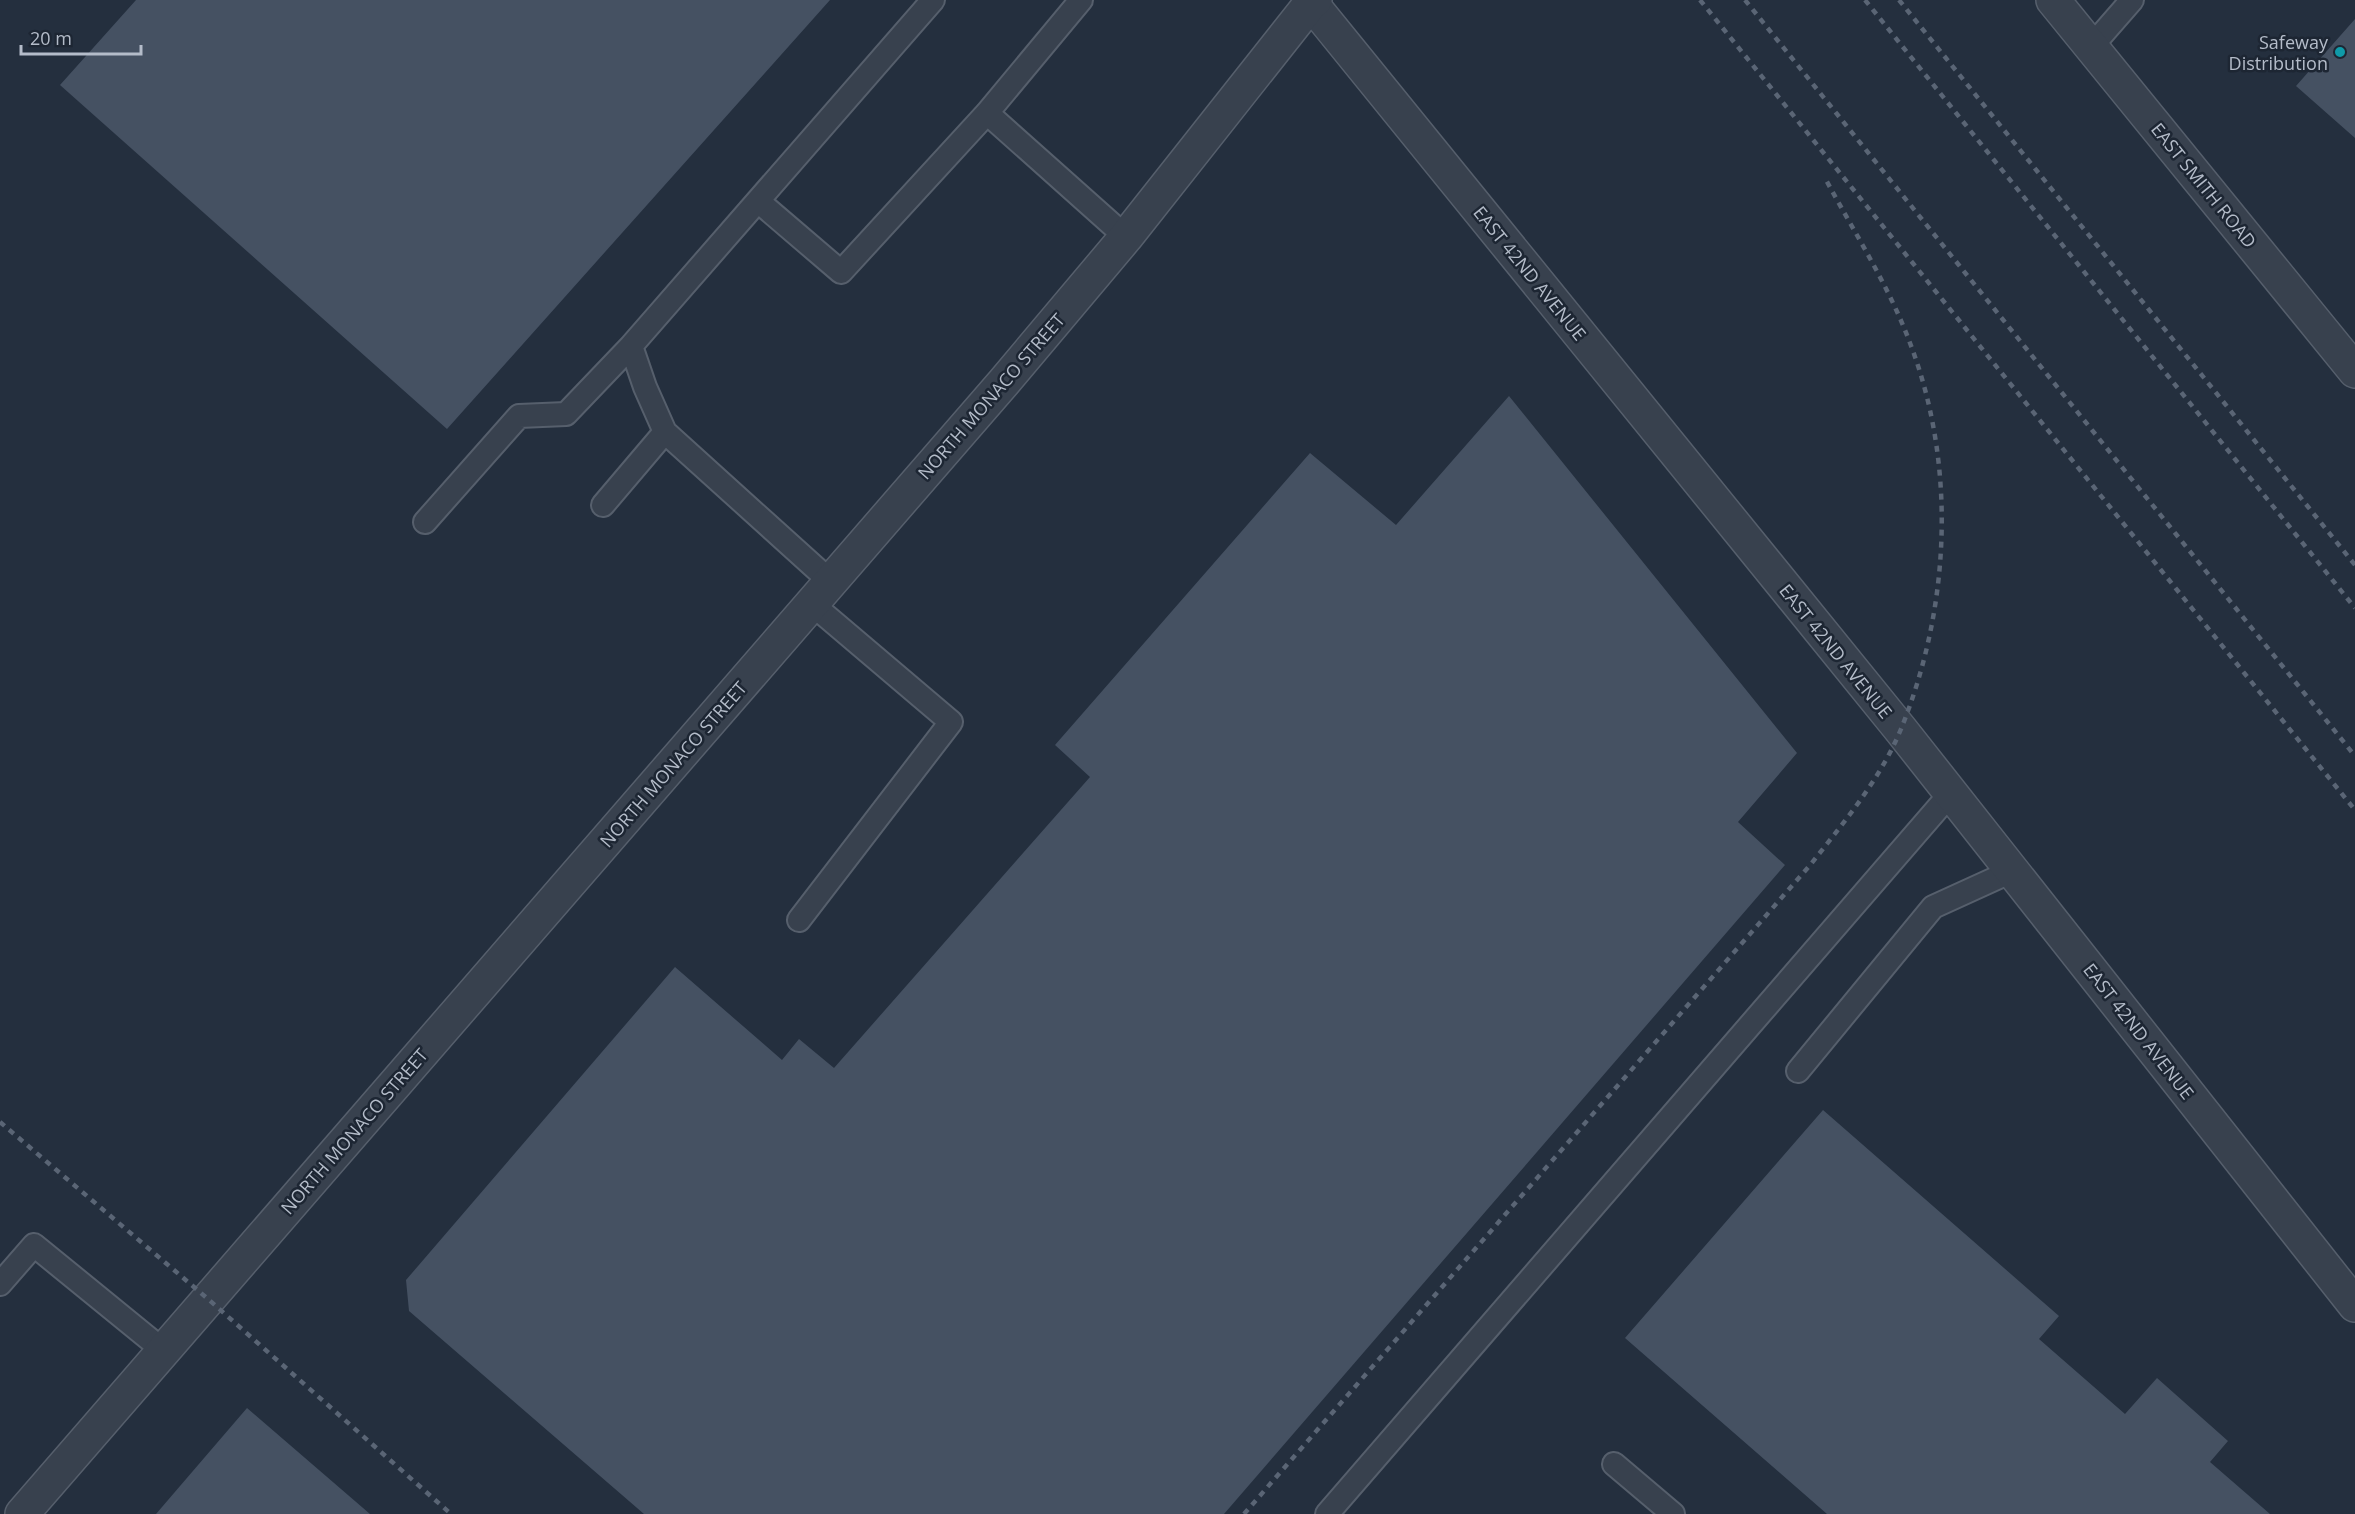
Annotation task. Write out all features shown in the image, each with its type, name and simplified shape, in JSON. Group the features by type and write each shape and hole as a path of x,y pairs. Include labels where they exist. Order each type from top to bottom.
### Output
{"street":[{"name":"EAST SMITH ROAD","path":"2053,0 2355,371"},
{"name":"NORTH MONACO STREET","path":"22,1514 821,593 1126,237 1312,1"},
{"name":"EAST 42ND AVENUE","path":"1312,1 1951,793 2355,1305"}],"lane":[{"path":"425,522 519,416 566,414 631,346 933,0"},
{"path":"758,201 841,272 987,113 1081,0"},
{"path":"2091,47 2132,0"},
{"path":"987,113 1126,237"},
{"path":"631,346 645,387 665,432 821,593 951,722 799,920"},
{"path":"603,505 665,432"},
{"path":"1327,1514 1951,793"},
{"path":"1798,1071 1933,907 2012,871"},
{"path":"0,1284 34,1245 164,1350"},
{"path":"1614,1464 1673,1514"}],"building":[{"path":"136,0 830,0 447,429 60,85"},
{"name":"Safeway Distribution","path":"2355,19 2355,138 2296,86"},
{"path":"1509,396 1797,753 1738,822 1785,865 1224,1514 644,1514 409,1311 406,1280 675,967 782,1060 799,1039 834,1068 1090,777 1055,745 1310,453 1396,525"},
{"path":"1823,1110 2059,1316 2039,1339 2125,1414 2157,1378 2228,1441 2210,1462 2270,1514 1827,1514 1625,1338"},
{"path":"247,1408 370,1514 156,1514"}],"railway":[{"path":"1700,0 2355,810"},
{"path":"1745,0 2355,756"},
{"path":"1865,0 2355,608"},
{"path":"1899,0 2355,565"},
{"path":"1244,1514 1811,864 1872,783 1901,729 1930,635 1938,586 1942,537 1941,487 1935,438 1925,390 1902,322 1882,280 1825,178"},
{"path":"0,1122 208,1299 451,1514"}],"place":[{"name":"Safeway Distribution","path":"2340,52"}]}
